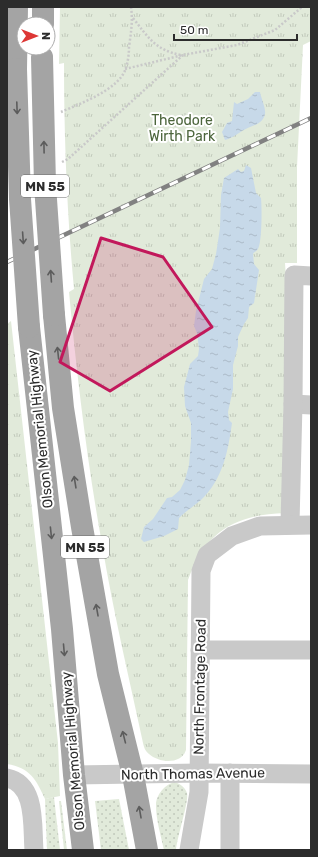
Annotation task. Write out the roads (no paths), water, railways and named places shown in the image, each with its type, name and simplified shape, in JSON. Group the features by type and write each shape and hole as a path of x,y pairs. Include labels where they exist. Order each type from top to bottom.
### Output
{"main road":[{"name":"Olson Memorial Highway","path":"17,7 16,69 20,198 30,327 62,629 74,775 83,850"},
{"name":"Olson Memorial Highway","path":"42,56 45,185 54,315 63,408 82,528 108,674 133,775 147,850"}],"street":[{"path":"290,524 302,404 303,275"},
{"name":"North Frontage Road","path":"189,850 199,792 201,571 207,555 232,536 260,526 290,524 311,525"},
{"path":"200,650 311,650"},
{"name":"North Thomas Avenue","path":"74,775 199,773 311,774"},
{"path":"230,773 230,850"},
{"path":"7,778 10,778 23,787 31,800 34,850"}],"water":[{"path":"255,92 260,92 265,109 264,118 256,125 225,140 222,132 227,123 232,121 234,102 237,104 248,99"},
{"path":"246,165 251,168 256,193 261,198 262,217 260,239 258,249 253,254 254,264 259,270 254,303 249,307 248,318 238,337 238,346 233,365 233,389 228,412 229,420 232,423 229,444 215,483 201,500 179,518 178,529 164,536 144,542 141,539 144,527 153,519 167,498 172,497 180,490 185,480 189,465 191,423 185,406 184,387 190,364 198,356 199,349 197,333 194,326 196,311 204,279 212,269 216,254 220,228 221,195 224,178 238,169 241,172 244,171"}],"railway":[{"path":"7,262 311,118"}],"park label":[{"name":"Theodore Wirth Park","path":"182,128"}]}
